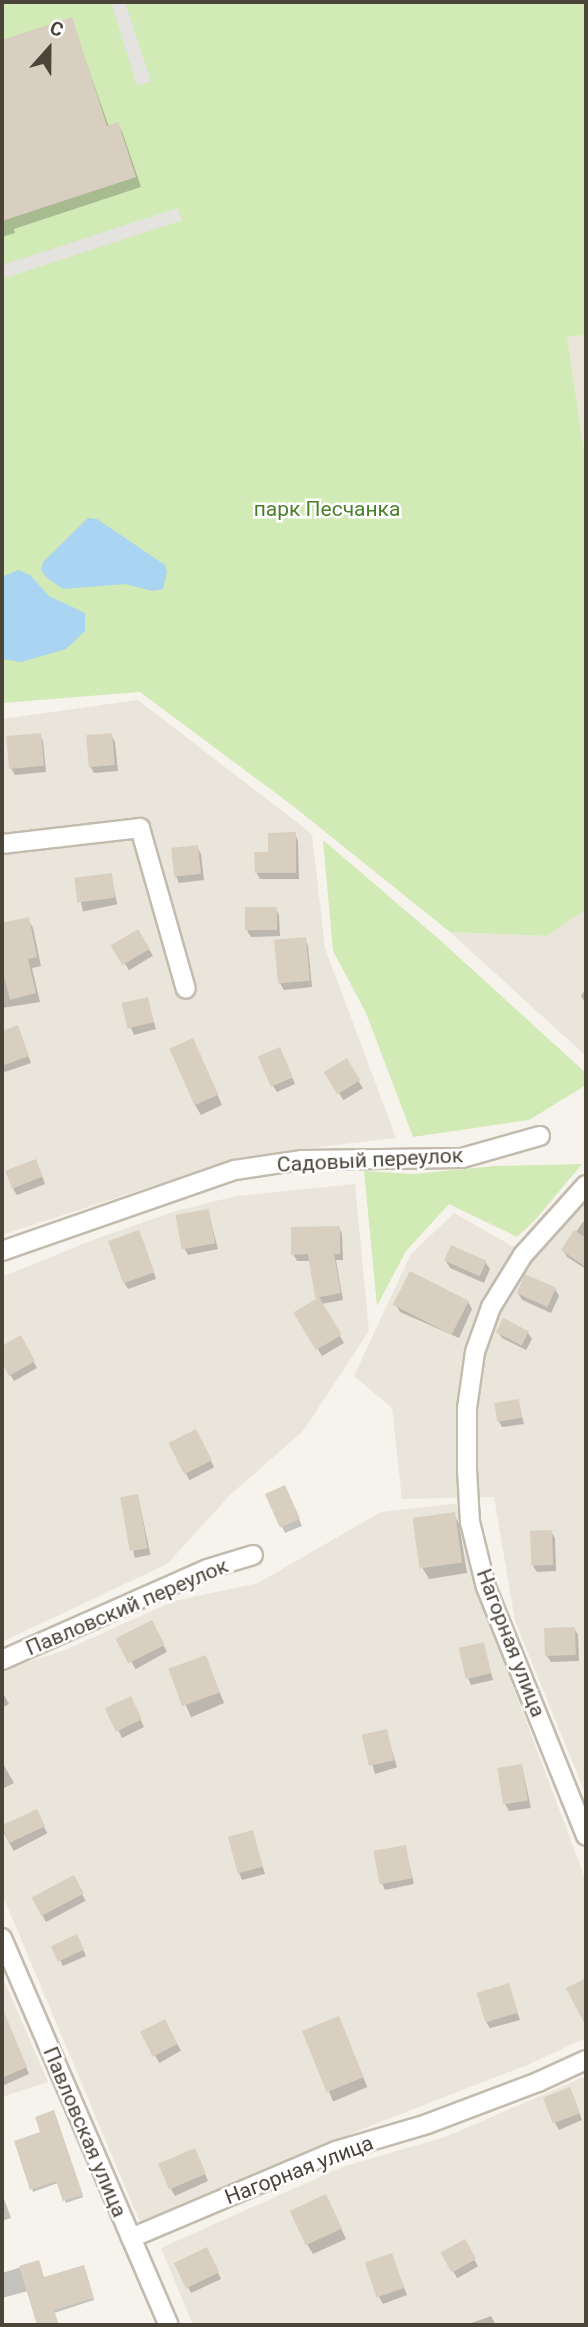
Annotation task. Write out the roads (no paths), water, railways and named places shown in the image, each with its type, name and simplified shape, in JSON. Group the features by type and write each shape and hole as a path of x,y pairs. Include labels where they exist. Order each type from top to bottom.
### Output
{"street":[{"path":"2,845 140,828 186,989"},
{"name":"Садовый переулок","path":"2,1251 235,1170 302,1160 462,1158 540,1136"},
{"name":"Нагорная улица","path":"586,1185 523,1255 491,1307 475,1352 467,1408 470,1522 486,1587 586,1836"},
{"name":"Павловский переулок","path":"2,1660 207,1569 253,1555"},
{"name":"Павловская улица","path":"2,1938 169,2325"},
{"name":"Нагорная улица","path":"131,2238 336,2151 427,2124 538,2082 586,2060"}],"water":[{"path":"88,518 97,519 165,565 167,572 163,589 153,591 125,584 63,589 47,578 41,570 43,562"},
{"path":"18,570 30,575 49,596 85,613 85,631 66,649 21,662 2,659 2,577"}],"park label":[{"name":"парк Песчанка","path":"327,509"}]}
